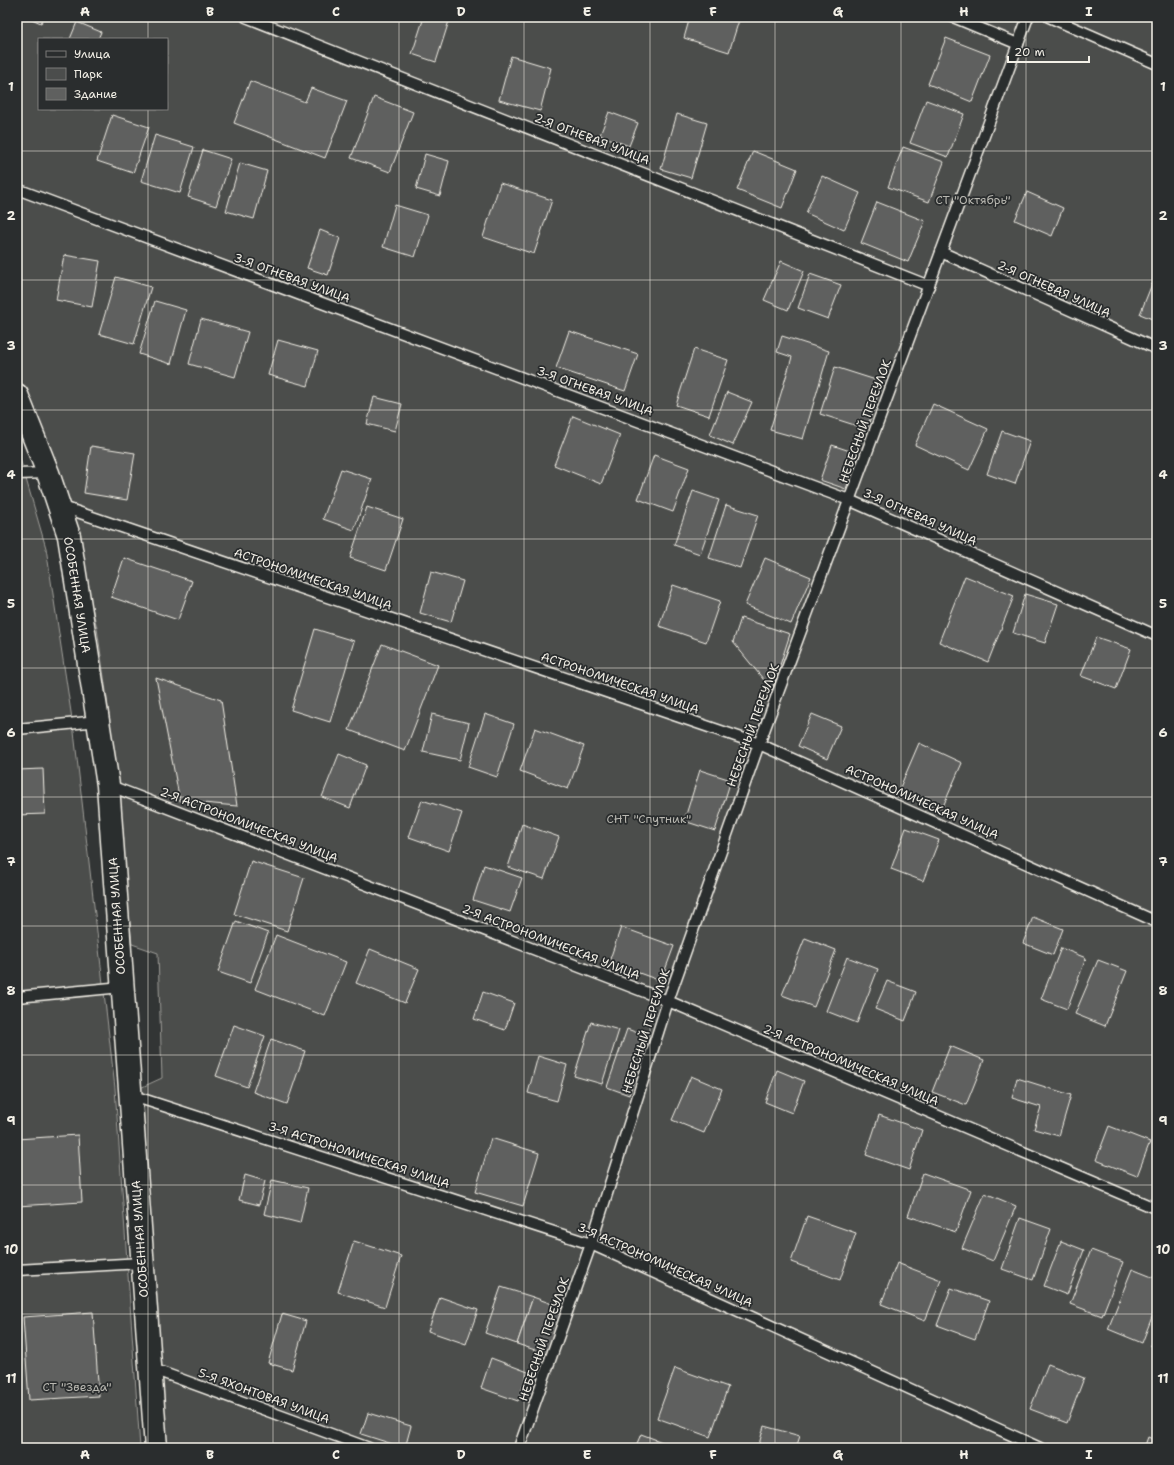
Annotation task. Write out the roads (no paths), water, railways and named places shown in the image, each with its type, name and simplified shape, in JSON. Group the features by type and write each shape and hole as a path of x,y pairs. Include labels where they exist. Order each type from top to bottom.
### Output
{"main road":[{"name":"ОСОБЕННАЯ УЛИЦА","path":"17,395 48,473 69,536 108,785 156,1448"}],"lane":[{"name":"2-Я ОГНЕВАЯ УЛИЦА","path":"246,17 929,286"},
{"path":"953,17 1018,44"},
{"name":"НЕБЕСНЫЙ ПЕРЕУЛОК","path":"519,1448 591,1244 668,1001 759,744 1028,17"},
{"path":"1049,17 1157,64"},
{"name":"3-Я ОГНЕВАЯ УЛИЦА","path":"17,189 849,500 1157,636"},
{"name":"2-Я ОГНЕВАЯ УЛИЦА","path":"941,252 1157,349"},
{"path":"17,474 48,473"},
{"name":"АСТРОНОМИЧЕСКАЯ УЛИЦА","path":"59,506 759,744 1157,922"},
{"path":"17,729 98,721"},
{"name":"2-Я АСТРОНОМИЧЕСКАЯ УЛИЦА","path":"108,785 668,1001 1157,1209"},
{"path":"17,997 122,987"},
{"name":"3-Я АСТРОНОМИЧЕСКАЯ УЛИЦА","path":"130,1095 591,1244 1040,1448"},
{"path":"17,1270 142,1263"},
{"name":"5-Я ЯХОНТОВАЯ УЛИЦА","path":"150,1368 369,1448"}],"park label":[{"name":"СТ \"Октябрь\"","path":"973,200"},
{"name":"СНТ \"Спутник\"","path":"649,819"},
{"name":"СТ \"Звезда\"","path":"77,1387"}]}
